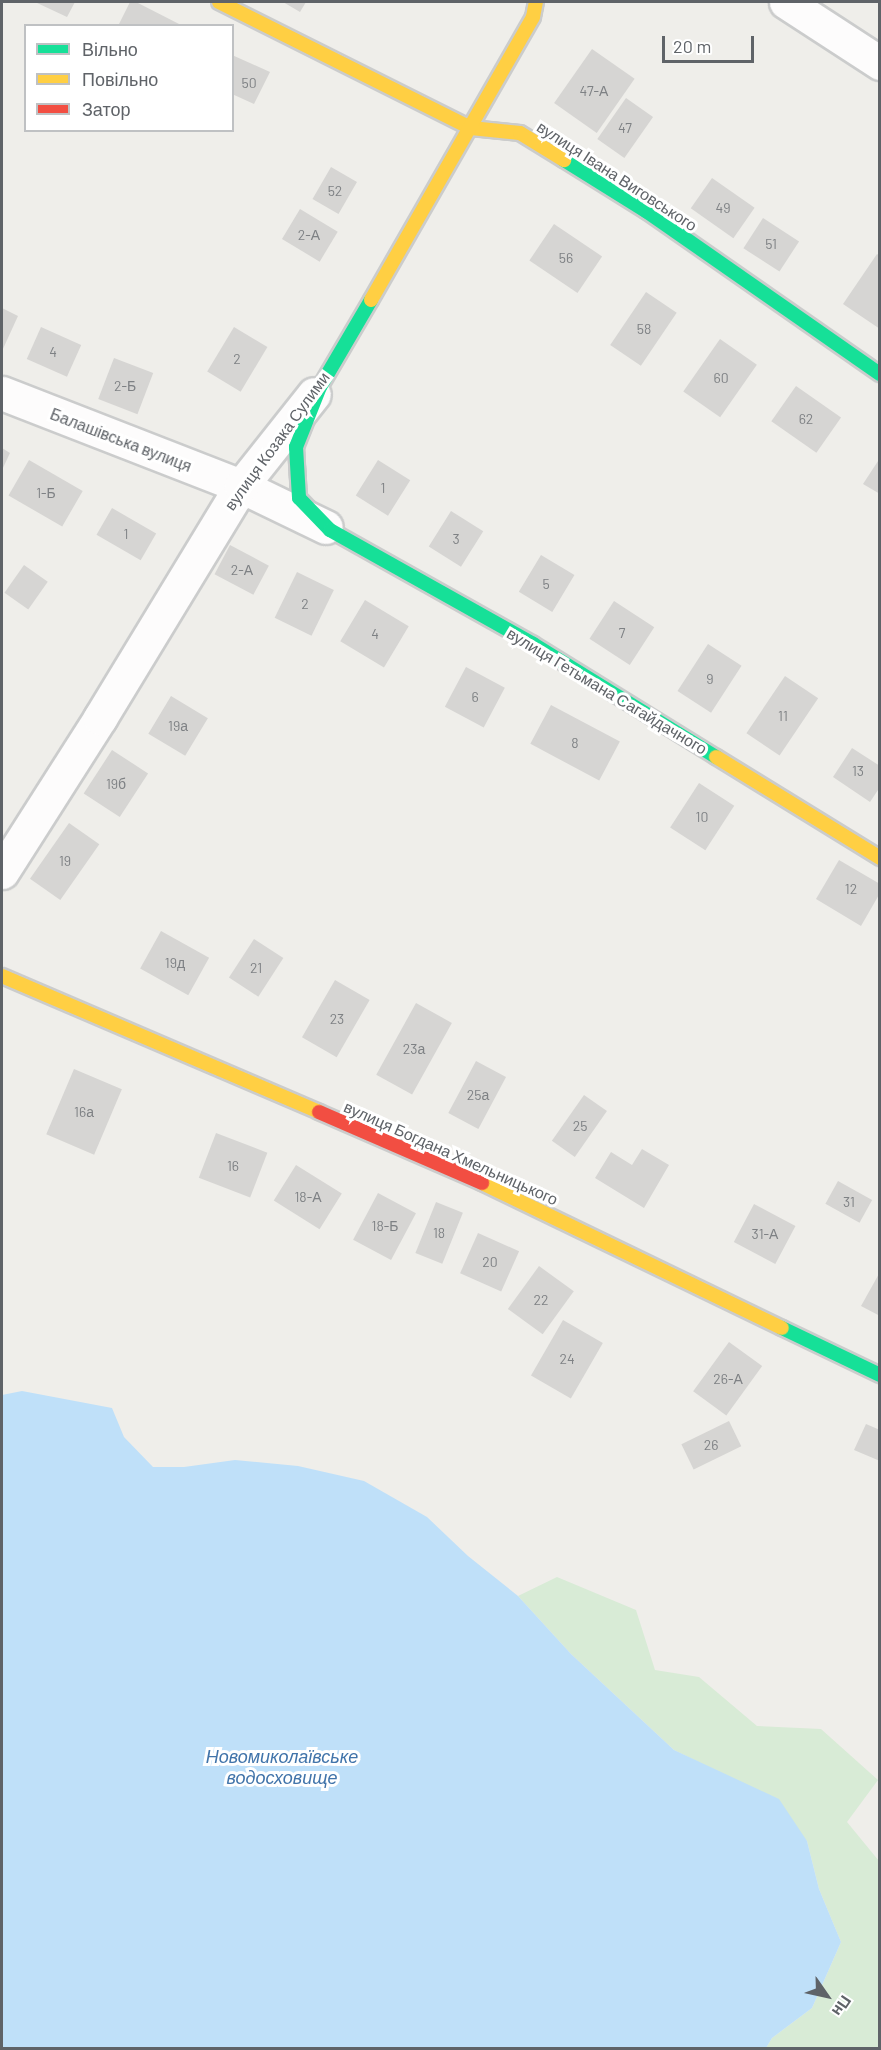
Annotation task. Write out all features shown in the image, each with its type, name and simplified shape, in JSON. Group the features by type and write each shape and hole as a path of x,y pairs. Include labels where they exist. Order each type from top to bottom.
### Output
{"street":[{"name":"вулиця Івана Виговського","path":"219,2 471,128 520,133 646,211 879,374"},
{"name":"вулиця Козака Сулими","path":"2,872 100,718 241,486 320,387 471,128 533,17 536,2"},
{"path":"786,2 879,63"},
{"name":"вулиця Гетьмана Сагайдачного","path":"320,387 296,447 299,498 330,530"},
{"name":"Балашівська вулиця","path":"2,393 241,486"},
{"name":"вулиця Гетьмана Сагайдачного","path":"241,486 330,530 533,644 879,858"},
{"name":"вулиця Богдана Хмельницького","path":"2,976 506,1193 879,1375"}],"green space":[{"path":"557,1577 636,1610 655,1670 699,1677 757,1726 821,1729 878,1780 847,1822 879,1861 879,2048 766,2048 772,2038 812,2008 841,1942 819,1889 807,1841 721,1773 674,1750 571,1654 518,1596"}],"water":[{"name":"Новомиколаївське водосховище","path":"22,1391 112,1408 124,1437 153,1467 184,1467 235,1460 298,1466 364,1481 427,1517 468,1556 518,1596 571,1654 674,1750 779,1799 807,1841 819,1889 841,1942 812,2008 772,2038 766,2048 2,2048 2,1395"}],"building":[{"path":"35,2 75,2 67,17"},
{"path":"130,2 136,2 179,24 119,24"},
{"path":"283,2 306,2 300,12"},
{"path":"592,49 635,79 597,133 554,103"},
{"path":"234,56 270,72 254,104 234,95"},
{"path":"626,98 653,117 624,158 597,139"},
{"path":"331,167 357,182 338,214 312,199"},
{"path":"712,178 755,208 733,238 691,208"},
{"path":"300,209 338,232 320,262 282,239"},
{"path":"763,218 799,241 779,272 743,248"},
{"path":"554,224 602,256 577,293 529,260"},
{"path":"877,254 880,256 880,329 843,304"},
{"path":"646,292 677,313 641,366 610,345"},
{"path":"2,308 18,316 2,351"},
{"path":"41,327 81,345 67,377 27,359"},
{"path":"234,327 267,347 241,392 207,372"},
{"path":"720,339 757,365 720,417 683,391"},
{"path":"114,358 153,373 137,414 98,399"},
{"path":"796,386 841,418 816,453 771,421"},
{"path":"2,448 10,453 2,470"},
{"path":"880,458 880,494 863,484"},
{"path":"29,460 83,491 62,527 8,496"},
{"path":"378,460 410,480 388,516 356,496"},
{"path":"112,508 156,534 141,560 97,535"},
{"path":"451,511 483,531 461,567 429,547"},
{"path":"230,545 269,566 253,595 215,574"},
{"path":"541,555 574,575 552,612 519,592"},
{"path":"24,565 48,582 28,609 4,593"},
{"path":"297,572 334,590 311,636 275,618"},
{"path":"365,600 409,626 384,667 340,641"},
{"path":"614,601 654,627 630,665 589,639"},
{"path":"708,644 742,666 711,713 678,691"},
{"path":"466,667 505,688 484,727 445,707"},
{"path":"785,676 818,698 780,756 746,733"},
{"path":"171,696 208,718 185,756 148,734"},
{"path":"551,705 620,742 599,780 530,744"},
{"path":"852,748 880,766 880,787 870,802 833,777"},
{"path":"112,750 148,773 120,817 84,794"},
{"path":"699,783 734,806 705,850 670,827"},
{"path":"69,823 99,844 60,900 30,879"},
{"path":"839,860 880,884 880,893 861,926 816,899"},
{"path":"161,931 209,958 188,995 140,969"},
{"path":"254,939 283,958 258,997 229,978"},
{"path":"335,980 370,1000 337,1057 302,1037"},
{"path":"416,1003 452,1023 412,1095 376,1075"},
{"path":"476,1061 506,1077 478,1129 448,1113"},
{"path":"74,1069 122,1089 94,1155 46,1134"},
{"path":"584,1095 607,1111 575,1157 552,1141"},
{"path":"216,1133 267,1153 250,1198 199,1178"},
{"path":"642,1149 669,1165 644,1208 595,1178 611,1152 632,1165"},
{"path":"296,1165 342,1194 320,1229 274,1201"},
{"path":"838,1181 872,1200 860,1223 825,1204"},
{"path":"378,1193 416,1213 391,1260 353,1240"},
{"path":"436,1202 463,1213 442,1264 415,1253"},
{"path":"754,1204 795,1226 775,1264 734,1242"},
{"path":"478,1233 519,1251 501,1291 460,1273"},
{"path":"539,1266 574,1291 543,1334 508,1309"},
{"path":"880,1272 880,1316 861,1306"},
{"path":"563,1320 603,1343 571,1398 531,1375"},
{"path":"729,1342 762,1366 726,1415 693,1391"},
{"path":"729,1421 741,1446 694,1469 681,1444"},
{"path":"866,1424 880,1430 880,1461 854,1450"}],"traffic: fast":[{"path":"564,160 646,211 880,374"},
{"path":"371,300 320,387 296,447 299,498 330,530 533,644 716,757"},
{"path":"782,1328 880,1375"}],"traffic: slow":[{"path":"219,2 471,128 520,133 564,160"},
{"path":"371,300 533,17 536,2"},
{"path":"716,757 880,858"},
{"path":"2,976 319,1112"},
{"path":"482,1183 782,1328"}],"traffic: jam":[{"path":"319,1112 482,1183"}]}
